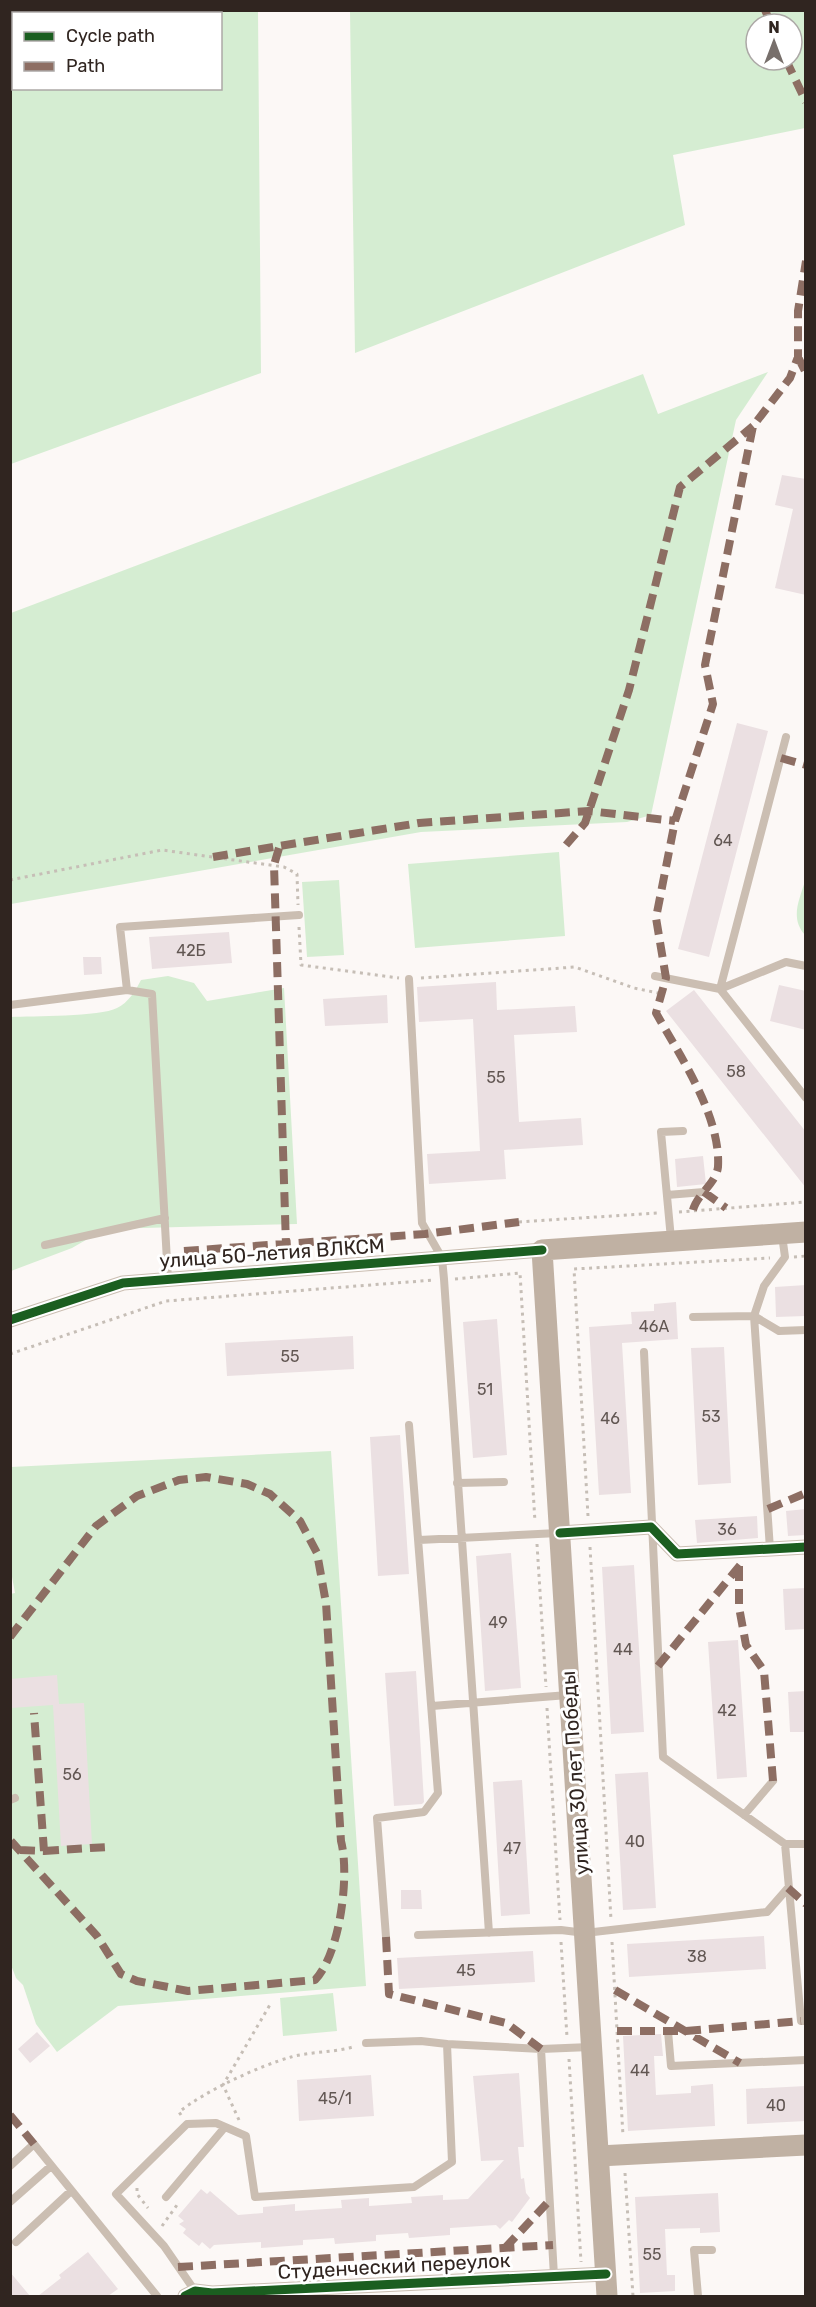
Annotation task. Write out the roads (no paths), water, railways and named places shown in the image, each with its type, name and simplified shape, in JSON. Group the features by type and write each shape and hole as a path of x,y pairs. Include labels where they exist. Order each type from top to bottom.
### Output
{"main road":[{"name":"улица 50-летия ВЛКСМ","path":"542,1250 806,1232"},
{"name":"улица 30 лет Победы","path":"542,1250 607,2296"},
{"path":"599,2156 806,2145"}],"street":[{"name":"улица 50-летия ВЛКСМ","path":"10,1320 123,1283 542,1250"},
{"path":"560,1533 651,1527 677,1554 806,1547"},
{"name":"Студенческий переулок","path":"190,2294 212,2295 606,2274"}],"lane":[{"path":"720,989 786,737"},
{"path":"127,990 120,927 299,915"},
{"path":"655,976 720,989 786,963 806,966"},
{"path":"409,979 422,1223 442,1258 444,1280 489,1933"},
{"path":"720,989 806,1098"},
{"path":"10,1005 127,990 152,994 168,1279"},
{"path":"671,1240 662,1132 683,1131"},
{"path":"667,1195 704,1192"},
{"path":"45,1245 165,1218"},
{"path":"770,1549 754,1316 764,1286 785,1257 782,1233"},
{"path":"693,1317 754,1316 779,1331 806,1330"},
{"path":"644,1352 663,1757 785,1844 806,1844"},
{"path":"386,1936 377,1818 423,1812 438,1793 409,1425"},
{"path":"457,1483 504,1482"},
{"path":"419,1540 560,1533"},
{"path":"432,1706 546,1695 570,1695"},
{"path":"744,1815 773,1781"},
{"path":"785,1844 801,2021 806,2021"},
{"path":"418,1935 561,1930 585,1934 767,1912 788,1888"},
{"path":"668,2031 671,2066 806,2060"},
{"path":"366,2043 421,2040 447,2044 541,2049 592,2047"},
{"path":"190,2294 155,2236 116,2194 187,2124 216,2123 246,2136 255,2197 414,2187 452,2162 447,2044"},
{"path":"541,2049 554,2276"},
{"path":"166,2196 225,2127"},
{"path":"10,2166 34,2144 157,2296"},
{"path":"10,2202 51,2166"},
{"path":"16,2242 71,2191"},
{"path":"698,2296 694,2250 712,2250"}]}
